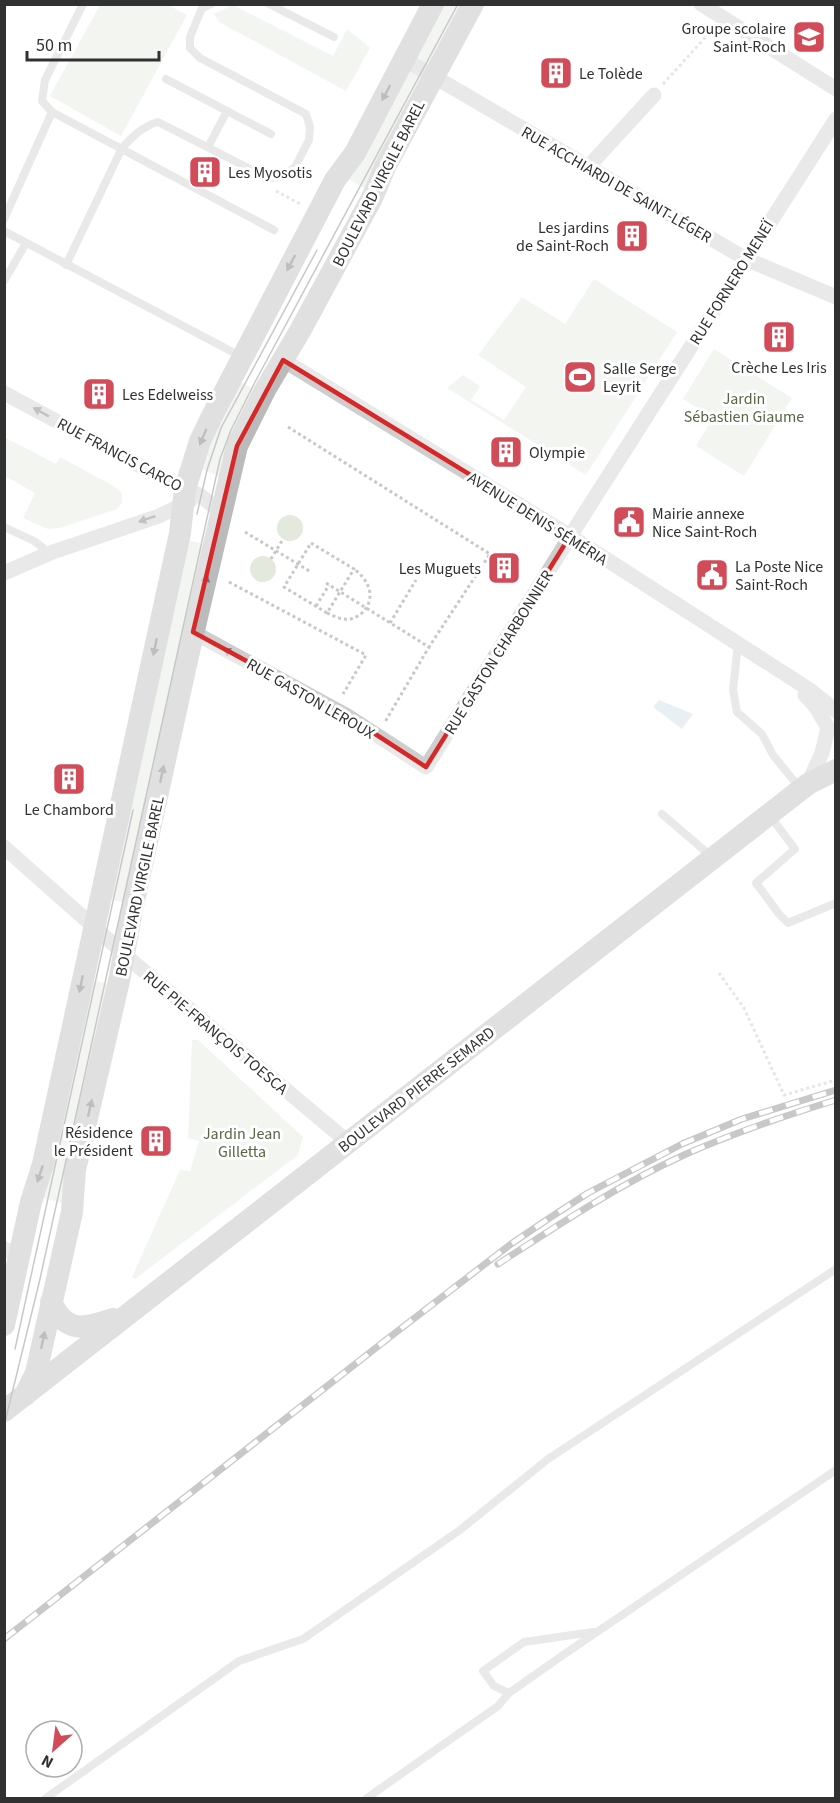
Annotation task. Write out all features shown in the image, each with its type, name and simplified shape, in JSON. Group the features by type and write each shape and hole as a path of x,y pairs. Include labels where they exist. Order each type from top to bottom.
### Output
{"main road":[{"name":"BOULEVARD VIRGILE BAREL","path":"4,1325 12,1252 43,1164 200,441 335,180 355,153 433,4"},
{"name":"BOULEVARD VIRGILE BAREL","path":"4,1411 25,1395 36,1373 72,1212 75,1170 193,633 237,446 265,390 372,198 382,172 472,4"},
{"path":"246,349 283,360"},
{"name":"BOULEVARD PIERRE SEMARD","path":"805,787 836,752"},
{"name":"BOULEVARD PIERRE SEMARD","path":"25,1395 805,787 836,770"},
{"path":"51,1302 58,1316 70,1325 89,1327 129,1314"}],"street":[{"path":"701,4 836,89"},
{"name":"RUE ACCHIARDI DE SAINT-LÉGER","path":"404,59 746,260 836,297"},
{"path":"588,167 654,95"},
{"name":"RUE FORNERO MENEÏ","path":"570,536 836,118"},
{"name":"AVENUE DENIS SÉMÉRIA","path":"283,360 570,536 810,690 836,711"},
{"name":"RUE FRANCIS CARCO","path":"4,393 189,497 218,510 219,528"},
{"path":"4,573 50,553 159,516 189,497"},
{"name":"RUE GASTON CHARBONNIER","path":"426,767 570,536"},
{"name":"RUE GASTON LEROUX","path":"193,633 334,709 426,767"},
{"name":"AVENUE DENIS SÉMÉRIA","path":"792,679 816,707 828,728 822,753 805,787"},
{"name":"AVENUE DENIS SÉMÉRIA","path":"810,690 836,697"},
{"name":"RUE PIE-FRANÇOIS TOESCA","path":"4,846 124,954 348,1142"}],"lane":[{"path":"83,4 45,80 42,101 52,112 274,230"},
{"path":"66,265 122,148 130,138 150,124 158,122 268,178 282,177 295,167 309,140 310,127 306,114 200,58 190,48 190,37 198,6 211,4"},
{"path":"269,4 334,37"},
{"path":"166,79 271,134"},
{"path":"208,147 227,111"},
{"path":"4,219 52,112"},
{"path":"4,231 66,265 246,349"},
{"path":"4,281 26,243"},
{"path":"4,527 34,541 50,553"},
{"path":"738,644 733,690 737,712 762,734 773,755 805,787"},
{"path":"662,814 713,858"},
{"path":"769,815 795,849 756,883 767,898 788,923 836,903"},
{"path":"46,1798 239,1662 303,1639 460,1530 548,1459 836,1269"},
{"path":"367,1798 498,1706 509,1693 836,1470"},
{"path":"509,1693 494,1686 483,1671 524,1642 598,1631"}],"path":[{"path":"654,95 723,19"},
{"path":"288,427 490,554 429,647 377,735"},
{"path":"245,532 311,572"},
{"path":"272,559 283,539"},
{"path":"310,543 354,570 363,576 369,588 369,602 366,608 357,617 340,619 284,587 298,564 310,543"},
{"path":"327,613 354,570"},
{"path":"390,623 416,580"},
{"path":"229,582 366,655 334,709"},
{"path":"316,607 328,584 429,647"},
{"path":"719,973 744,1008 784,1095 836,1080"}],"highlighted area":[{"path":"283,360 570,536 426,767 346,715 193,632 237,446"}],"green space":[{"path":"100,5 168,5 187,15 121,136 50,96"},
{"path":"233,5 333,56 347,29 370,48 346,91 219,22 214,14"},
{"path":"442,5 463,5 364,188 349,179"},
{"name":"Salle Serge Leyrit","path":"594,279 677,332 586,475 447,388 463,375 480,386 471,400 504,420 526,387 478,355 522,297 565,324"},
{"name":"Jardin Sébastien Giaume","path":"714,349 792,398 744,476 696,446 713,418 683,399"},
{"path":"239,381 256,390 219,477 202,469 207,452"},
{"path":"4,437 56,464 60,457 117,488 122,494 122,503 117,509 60,528 48,529 23,518 35,493 5,476"},
{"path":"290,515 299,519 303,528 299,537 290,541 281,537 277,528 281,519"},
{"path":"187,540 203,544 126,903 109,899"},
{"path":"263,556 272,560 276,569 272,578 263,582 254,578 250,569 254,560"},
{"path":"90,980 110,984 62,1203 43,1198"},
{"name":"Jardin Jean Gilletta","path":"192,1040 198,1040 303,1137 298,1155 135,1279 132,1277 180,1170 190,1171 199,1141 188,1138"}],"shaded area":[{"path":"659,700 693,714 682,729 653,707"}],"tram line":[{"path":"4,1426 40,1279 220,459 231,430 254,384 458,4"},
{"path":"197,514 207,470 221,428 317,250"},
{"path":"15,1349 133,810"}],"railway":[{"path":"4,1639 386,1340 511,1244 551,1217 588,1193 682,1144 742,1119 836,1090"},
{"path":"498,1264 589,1206 660,1167 740,1132 836,1100"}],"place":[{"name":"Groupe scolaire Saint-Roch","path":"809,37"},
{"name":"Le Tolède","path":"556,73"},
{"name":"Les Myosotis","path":"205,172"},
{"name":"Les jardins de Saint-Roch","path":"632,236"},
{"name":"Crèche Les Iris","path":"779,337"},
{"name":"Salle Serge Leyrit","path":"580,377"},
{"name":"Les Edelweiss","path":"99,394"},
{"name":"Olympie","path":"506,452"},
{"name":"Mairie annexe Nice Saint-Roch","path":"629,522"},
{"name":"Les Muguets","path":"504,568"},
{"name":"La Poste Nice Saint-Roch","path":"712,575"},
{"name":"Le Chambord","path":"69,779"},
{"name":"Résidence le Président","path":"156,1141"}]}
